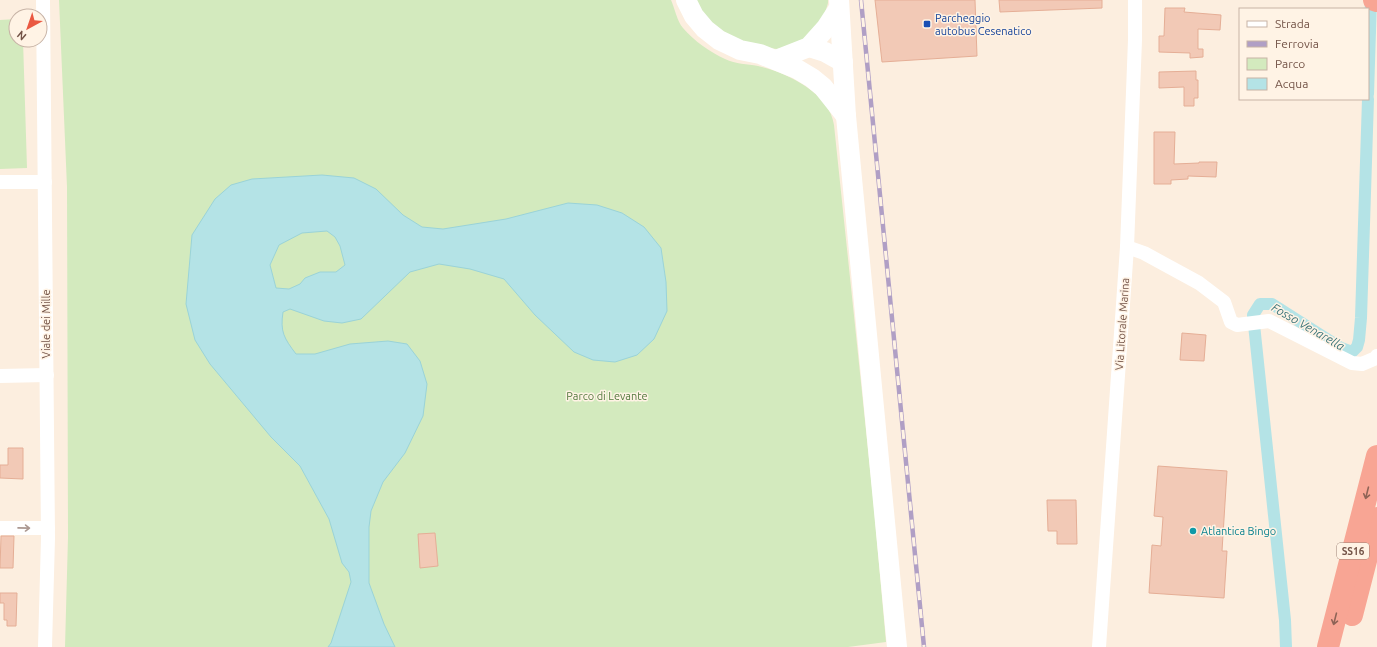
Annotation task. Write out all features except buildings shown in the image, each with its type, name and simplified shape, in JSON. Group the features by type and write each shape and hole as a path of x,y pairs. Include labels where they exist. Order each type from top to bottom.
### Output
{"highway":[{"name":"SS16","path":"1328,647 1377,456"},
{"name":"SS16","path":"1344,647 1377,518"}],"street":[{"name":"Viale dei Mille","path":"43,0 48,528 45,647"},
{"path":"686,0 694,16 705,28 720,40 740,50 760,54 776,60 797,69 812,78 823,87 846,116"},
{"name":"Via Litorale Marina","path":"1099,647 1115,444 1128,247 1135,0"},
{"path":"776,60 809,47 826,28 839,4"},
{"path":"839,4 846,116 897,647"},
{"path":"809,47 825,52 843,62"},
{"path":"812,78 822,78 831,74 843,62"},
{"path":"0,182 45,182"},
{"path":"1128,247 1144,253 1199,283 1224,302 1231,322 1237,325 1269,321 1352,363 1362,364 1376,358 1377,356"},
{"path":"0,376 47,375"},
{"path":"0,528 48,528"}],"green space":[{"name":"Parco di Levante","path":"59,0 671,0 683,28 697,42 708,50 729,61 758,66 781,73 805,86 816,94 831,114 834,125 873,497 886,642 848,647 65,647 68,537 67,187"},
{"path":"692,0 828,0 828,3 823,20 800,43 777,49 758,47 715,31"},
{"path":"0,20 8,20 8,48 23,48 27,168 0,169"}],"water":[{"path":"322,175 354,178 376,189 403,215 422,227 443,229 506,219 568,203 597,205 622,213 644,227 661,248 666,282 667,311 654,339 637,355 615,362 593,360 574,352 535,315 504,279 470,269 439,264 410,272 361,319 342,323 324,321 290,309 283,312 282,325 284,334 288,344 296,354 315,354 350,344 388,341 407,344 420,361 427,384 423,416 405,453 383,482 371,511 369,527 369,583 384,624 395,647 328,647 331,643 351,582 349,572 342,563 329,519 300,466 271,437 210,364 195,340 186,304 192,235 215,199 231,185 252,179","holes":["327,231 335,237 340,246 345,265 336,272 320,272 305,278 300,284 289,289 276,288 270,265 279,245 302,233"]}],"waterway":[{"name":"Fosso Venarella","path":"1369,63 1371,0"},
{"name":"Fosso Venarella","path":"1286,647 1285,620 1253,315 1260,304 1272,304 1341,348 1352,352 1357,347 1361,318 1368,100"}],"railway":[{"path":"861,0 924,647"}],"place":[{"name":"Parcheggio autobus Cesenatico","path":"927,24"},
{"name":"Atlantica Bingo","path":"1193,531"}]}
